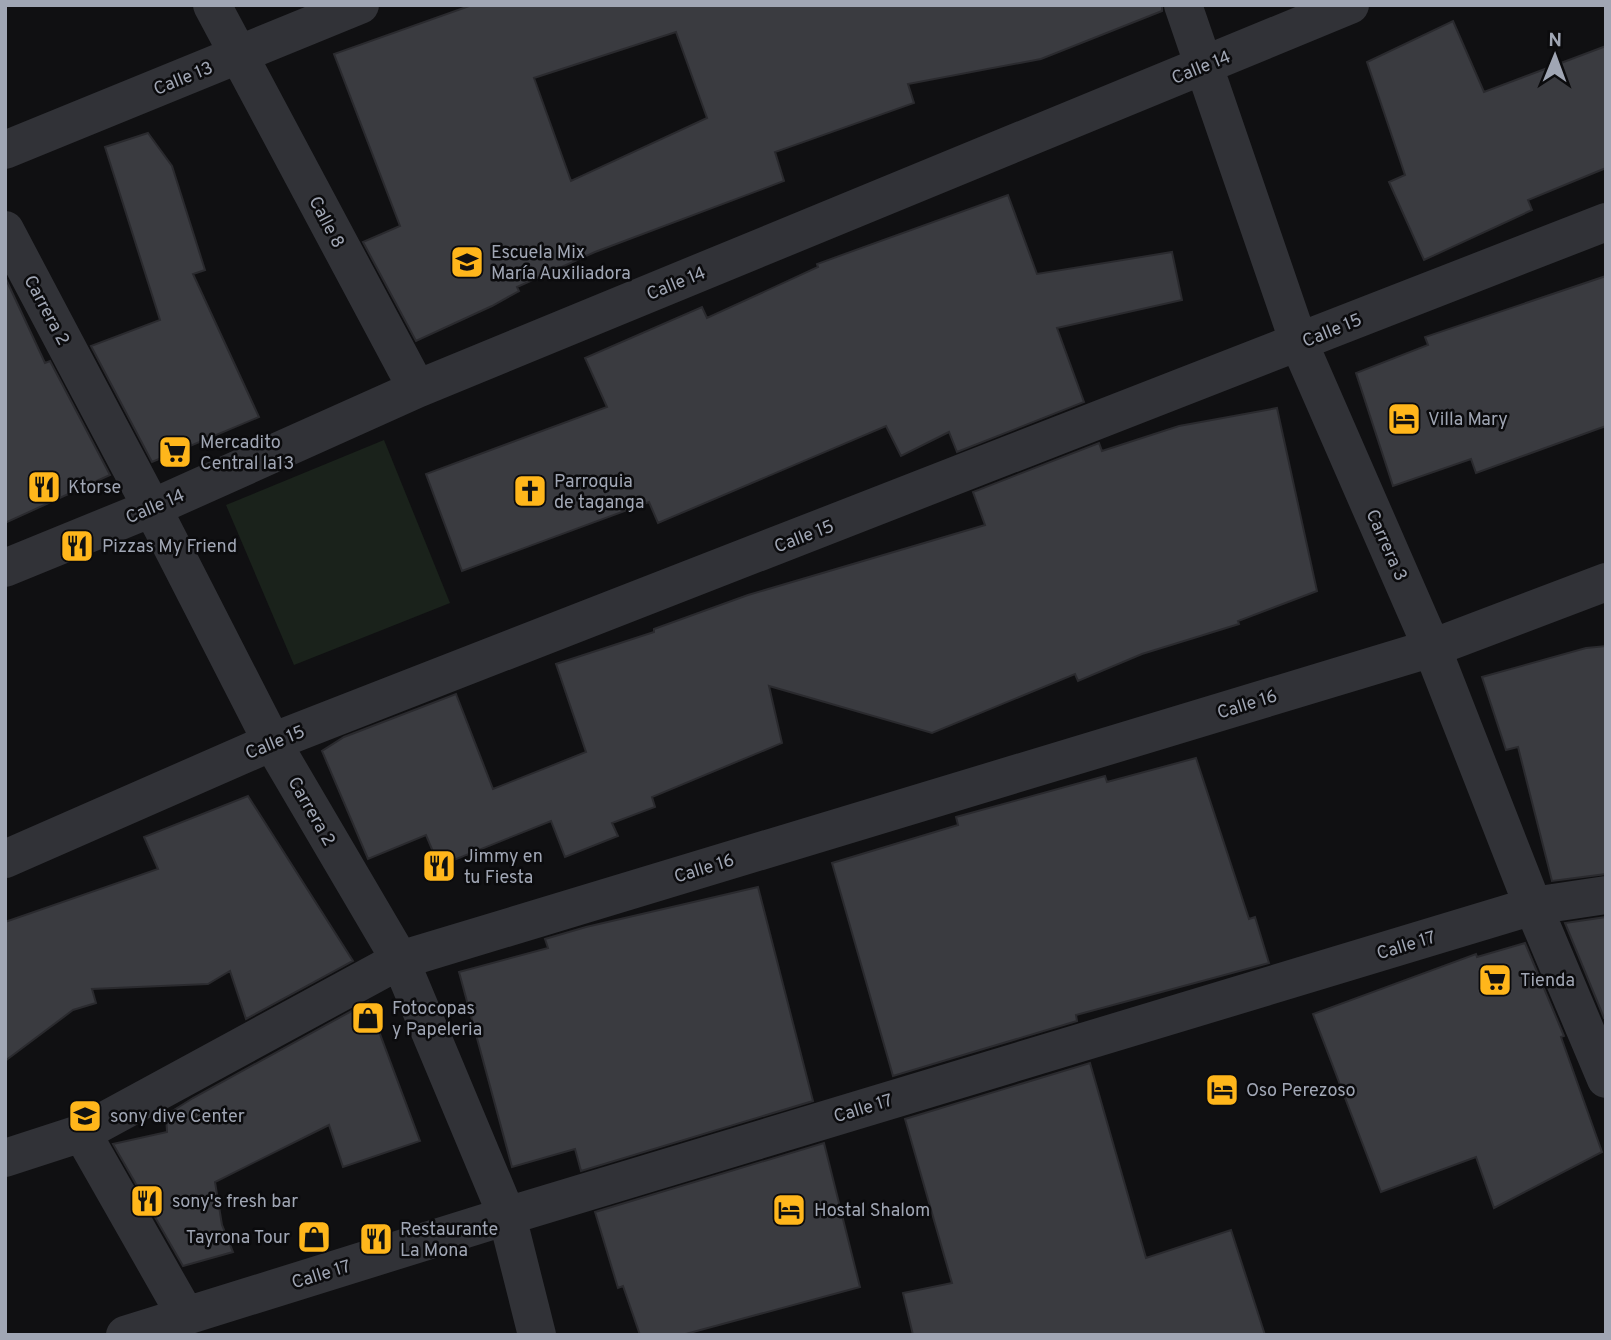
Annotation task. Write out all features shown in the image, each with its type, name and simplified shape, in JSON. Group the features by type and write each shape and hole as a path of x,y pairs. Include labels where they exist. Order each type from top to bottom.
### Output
{"street":[{"name":"Calle 8","path":"212,5 417,389"},
{"name":"Calle 13","path":"5,150 360,5"},
{"name":"Carrera 3","path":"1182,5 1299,344 1432,648 1533,906 1606,1079"},
{"name":"Calle 14","path":"5,568 152,508 417,389 1350,5"},
{"name":"Calle 15","path":"5,859 272,742 1299,344 1606,222"},
{"name":"Carrera 2","path":"5,230 272,742 400,960 506,1216 537,1335"},
{"name":"Calle 16","path":"5,1158 82,1133 400,960 1432,648 1606,582"},
{"name":"Calle 17","path":"125,1335 506,1216 1533,906 1606,895"},
{"path":"82,1133 186,1316"}],"shaded area":[{"path":"384,440 450,603 294,665 226,505"}],"building":[{"path":"472,5 1162,5 1162,11 1041,59 908,84 914,103 775,152 784,181 595,252 517,287 519,291 492,306 416,341 363,242 400,226 334,54","holes":["676,32 707,118 571,181 534,78"]},
{"path":"1453,21 1484,92 1606,46 1606,168 1528,200 1532,210 1424,260 1389,182 1405,175 1367,62"},
{"path":"148,133 172,166 205,270 193,274 259,417 152,462 91,346 160,320 105,147"},
{"path":"1008,195 1037,274 1172,252 1182,300 1057,328 1084,402 957,452 949,432 901,456 886,426 658,523 649,502 462,571 426,474 607,407 585,358 702,307 707,318 818,267 817,264"},
{"path":"1606,276 1606,426 1476,473 1471,459 1393,486 1356,373 1428,345 1425,337"},
{"path":"5,277 45,363 50,361 110,475 5,523"},
{"path":"1277,408 1317,591 1238,621 1239,624 1142,654 1078,681 1075,674 932,733 769,686 782,743 652,797 655,807 612,823 618,836 565,857 551,821 439,866 426,835 368,859 322,751 344,737 456,694 493,789 586,752 556,664 654,632 654,629 748,595 985,525 973,492 1099,443 1102,451 1179,426"},
{"path":"1606,646 1606,874 1552,881 1518,747 1506,750 1482,677 1586,648"},
{"path":"1196,758 1249,919 1255,917 1269,963 1076,1015 1077,1021 893,1076 832,863 958,825 956,817 1105,776 1107,782"},
{"path":"248,796 353,961 246,1019 230,971 208,984 92,989 96,1003 73,1010 5,1061 5,922 158,869 144,837"},
{"path":"758,887 813,1101 581,1171 575,1149 512,1167 459,972 548,948 545,939 586,927"},
{"path":"1606,917 1606,1018 1604,1018 1565,923"},
{"path":"1525,943 1564,1036 1561,1037 1602,1152 1494,1208 1476,1157 1381,1192 1313,1014 1476,954 1477,957"},
{"path":"368,1002 420,1141 343,1167 329,1125 215,1182 222,1225 233,1252 183,1266 113,1144 167,1132 166,1115"},
{"path":"1090,1063 1146,1258 1231,1230 1265,1335 913,1335 903,1293 952,1283 905,1119"},
{"path":"824,1143 860,1287 682,1335 640,1335 623,1286 618,1288 595,1212"}],"place":[{"name":"Escuela Mix María Auxiliadora","path":"467,262"},
{"name":"Villa Mary","path":"1404,419"},
{"name":"Mercadito Central la13","path":"175,452"},
{"name":"Ktorse","path":"44,487"},
{"name":"Parroquia de taganga","path":"530,491"},
{"name":"Pizzas My Friend","path":"77,546"},
{"name":"Jimmy en tu Fiesta","path":"439,866"},
{"name":"Tienda","path":"1495,980"},
{"name":"Fotocopas y Papeleria","path":"368,1018"},
{"name":"Oso Perezoso","path":"1222,1090"},
{"name":"sony dive Center","path":"85,1116"},
{"name":"sony's fresh bar","path":"147,1201"},
{"name":"Hostal Shalom","path":"789,1210"},
{"name":"Tayrona Tour","path":"314,1237"},
{"name":"Restaurante La Mona","path":"376,1239"}]}
